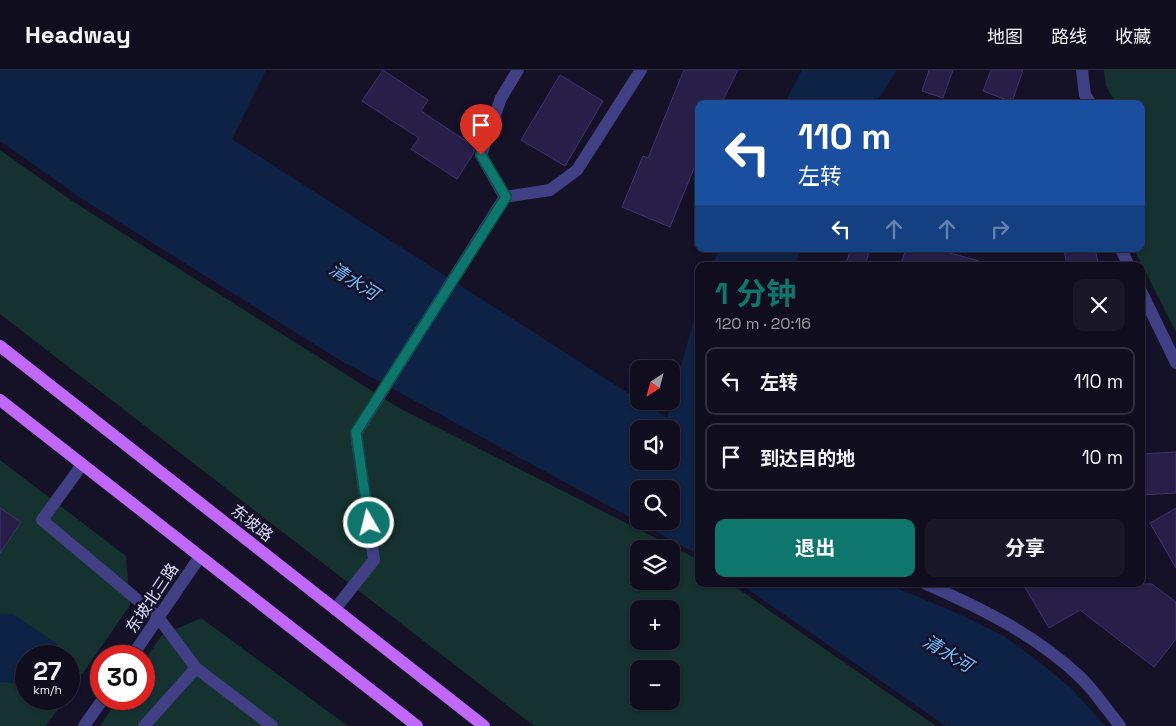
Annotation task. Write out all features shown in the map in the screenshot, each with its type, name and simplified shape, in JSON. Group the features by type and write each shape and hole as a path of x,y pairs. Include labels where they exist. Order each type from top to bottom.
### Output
{"main road":[{"name":"东坡路","path":"0,346 484,726"},
{"path":"0,400 199,558 416,726"}],"street":[{"path":"506,197 481,155 500,98 518,70"},
{"path":"334,609 374,560 356,432 506,197 550,190 577,170 641,70"},
{"path":"1082,70 1085,95 1088,100"},
{"path":"1145,299 1176,363"},
{"path":"82,465 42,520 158,618 196,668 272,726"},
{"name":"东坡北三路","path":"140,645 199,558"},
{"path":"933,587 979,607 1033,638 1080,677 1120,726"},
{"path":"144,726 196,668"},
{"path":"84,726 95,710"}],"green space":[{"path":"1104,70 1176,70 1176,332 1145,271 1145,262 1141,262 1136,252 1145,252 1145,100 1114,100 1106,86"},
{"path":"0,150 72,201 399,408 630,525 630,530 640,530 659,540 630,540 630,590 680,590 680,550 695,558 695,587 735,587 936,726 534,726 0,314"},
{"path":"0,460 126,556 130,605 102,645 90,645 90,663 80,677 80,645 15,645 15,710 57,710 46,726 0,726"},
{"path":"201,618 348,726 100,726 111,710 155,710 155,645 162,635"}],"water":[{"name":"清水河","path":"0,70 266,70 232,139 630,394 630,410 655,410 667,418 669,410 680,410 680,370 695,316 695,553 680,545 680,540 671,540 653,530 680,530 680,480 630,480 630,518 338,359 84,200 0,141"},
{"path":"802,70 897,70 878,100 786,100"},
{"path":"718,252 799,252 796,262 714,262"},
{"name":"清水河","path":"744,587 894,587 959,614 1004,636 1073,690 1105,726 946,726"},
{"path":"0,614 13,614 57,645 15,645 15,683 0,682"}],"building":[{"path":"383,70 428,100 421,111 475,147 473,154 457,179 411,149 419,138 362,101"},
{"path":"684,70 738,70 723,100 695,100 695,166 670,227 622,207 643,156 648,158"},
{"path":"929,70 953,70 943,98 922,91"},
{"path":"991,70 1023,70 1013,100 1007,100 983,91"},
{"path":"560,75 603,101 565,166 521,140"},
{"path":"850,252 869,252 866,262 846,262"},
{"path":"905,252 946,252 979,261 979,262 901,262"},
{"path":"1065,252 1096,252 1098,262 1066,262"},
{"path":"1176,452 1176,493 1145,495 1145,454"},
{"path":"0,508 21,522 0,553"},
{"path":"1176,508 1176,568 1150,523"},
{"path":"1145,584 1152,584 1176,602 1176,639 1154,667 1080,610 1049,628 1025,587 1145,587"}],"route":[{"path":"369,523 356,432 506,197 481,155"}]}
